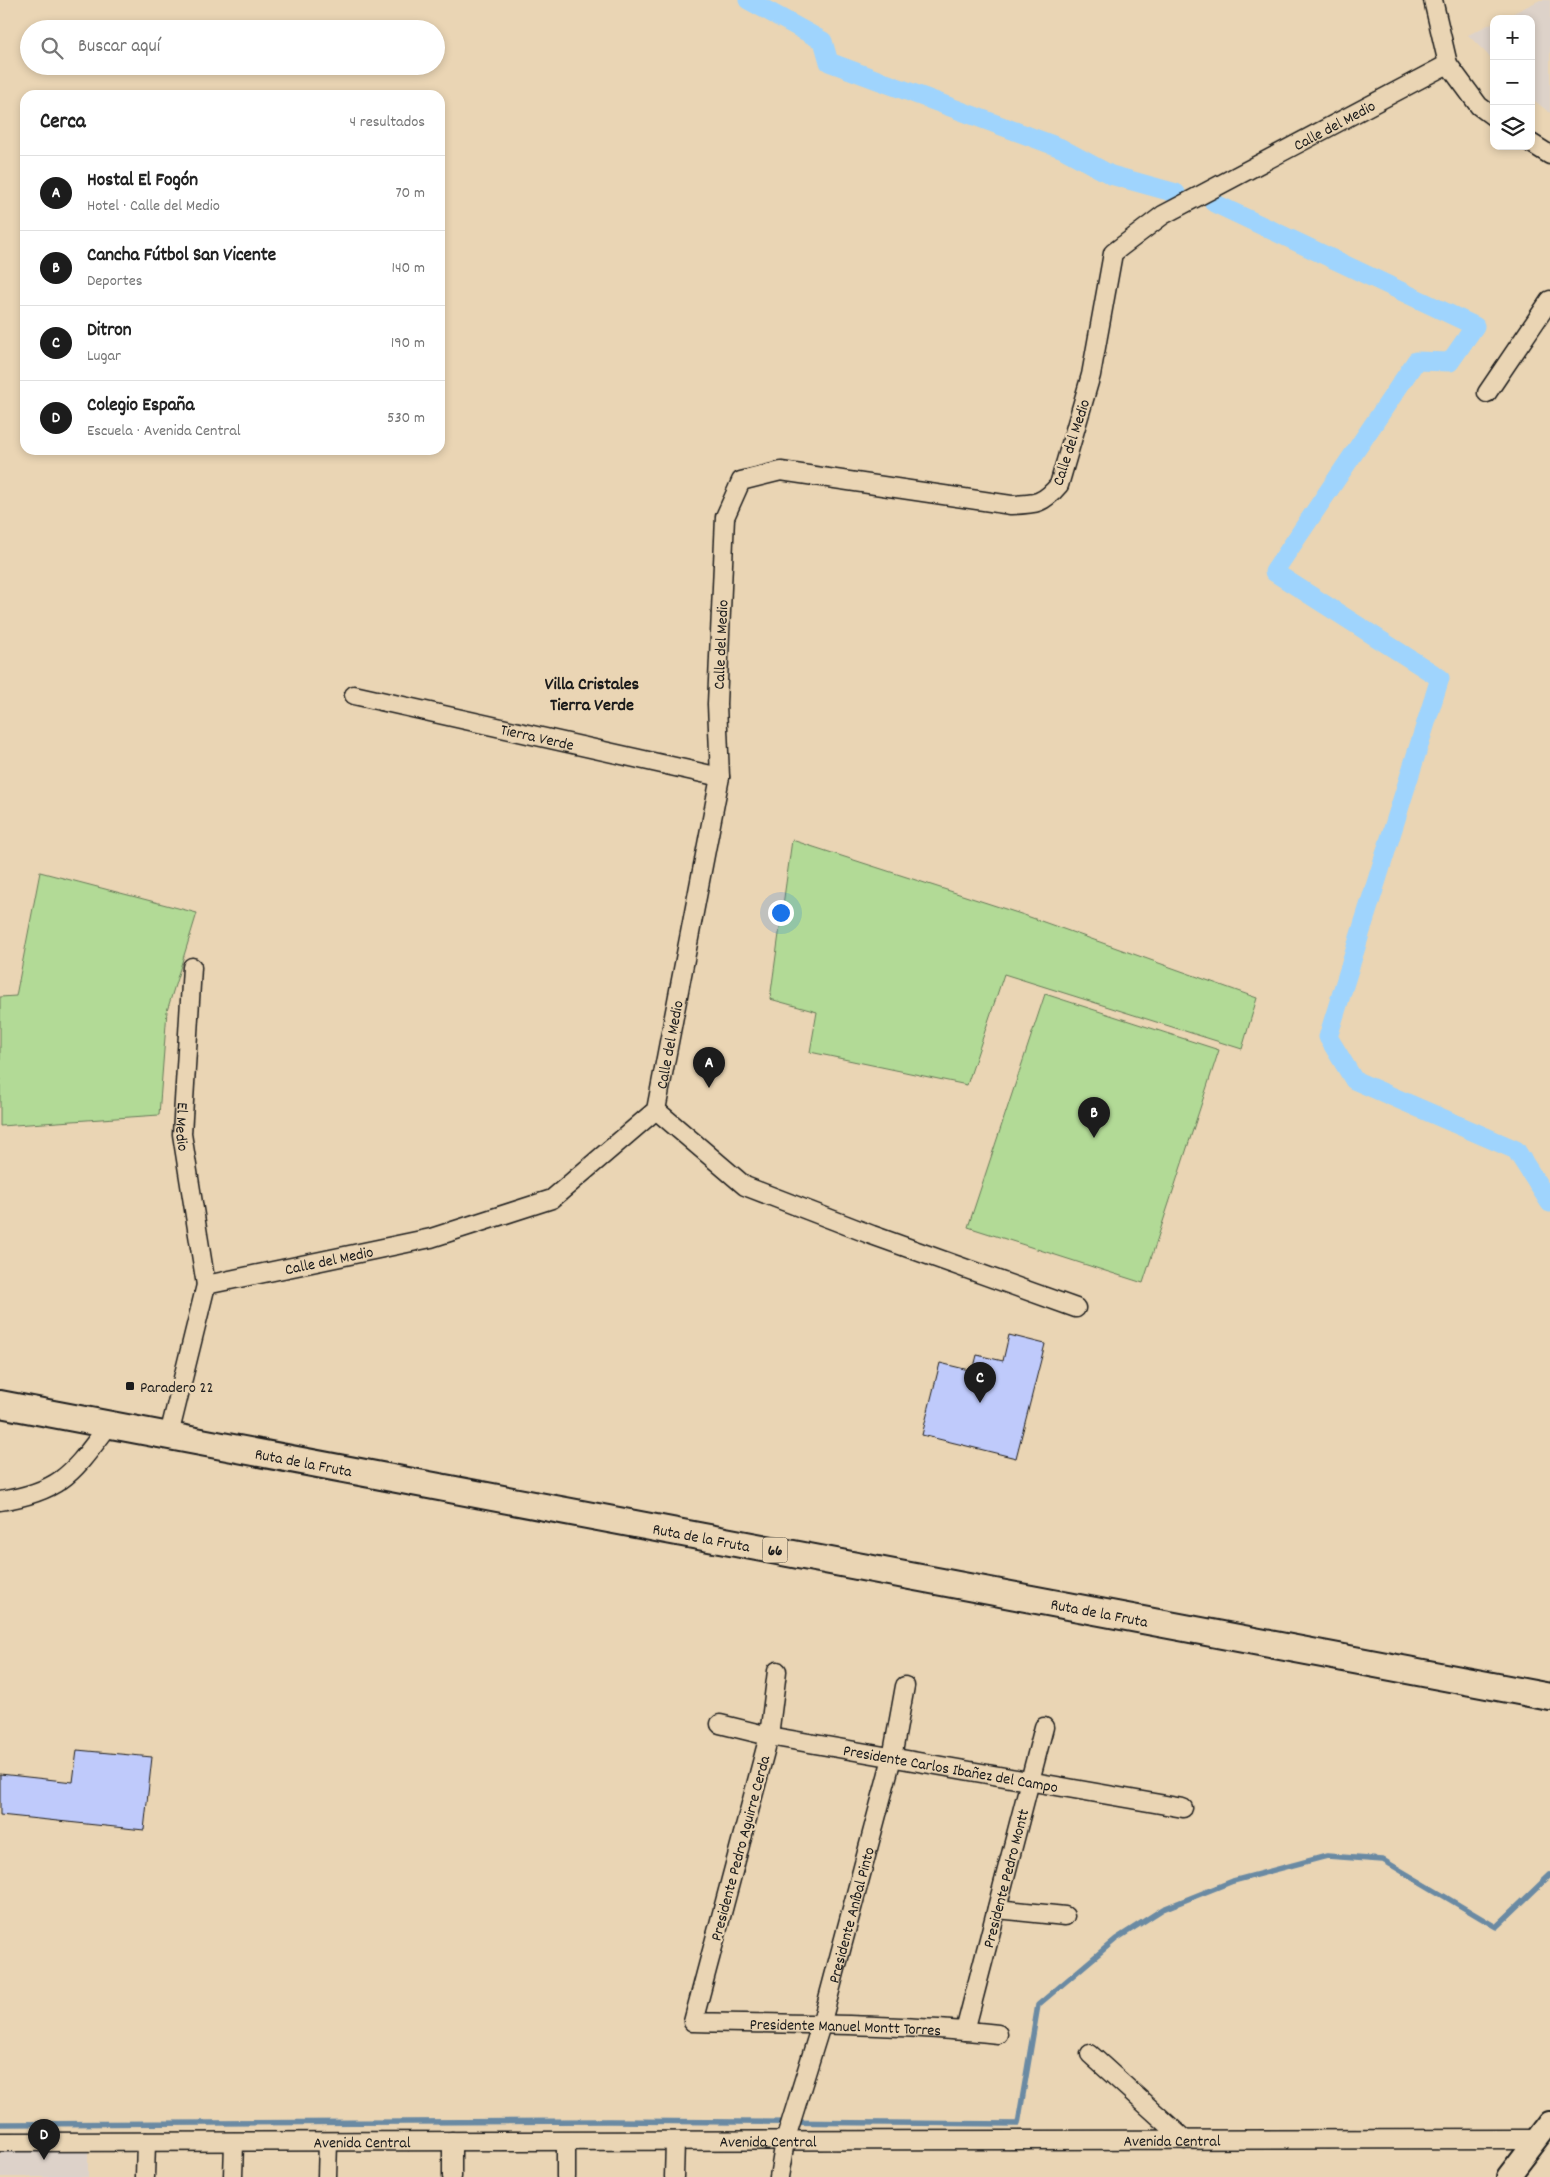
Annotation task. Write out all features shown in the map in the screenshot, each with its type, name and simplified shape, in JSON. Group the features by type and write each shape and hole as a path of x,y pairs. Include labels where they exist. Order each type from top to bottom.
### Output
{"highway":[{"name":"Ruta de la Fruta","path":"0,1404 1550,1697"}],"main road":[{"path":"1508,2177 1550,2122"}],"street":[{"path":"1433,0 1448,64 1479,106 1490,114"},
{"name":"Calle del Medio","path":"206,1286 431,1238 552,1199 656,1110 720,777 717,704 725,517 741,480 781,471 1010,505 1029,504 1048,498 1059,485 1091,375 1113,253 1163,215 1448,64"},
{"path":"1535,146 1550,155"},
{"path":"1487,393 1550,300"},
{"name":"Tierra Verde","path":"354,695 720,777"},
{"name":"El Medio","path":"192,967 182,1134 206,1286"},
{"path":"656,1110 745,1186 872,1235 1076,1308"},
{"path":"169,1435 206,1286"},
{"path":"0,1501 38,1492 63,1479 75,1469 109,1424"},
{"name":"Presidente Pedro Aguirre Cerda","path":"693,2022 769,1736 777,1671"},
{"name":"Presidente Aníbal Pinto","path":"779,2177 789,2129 821,2025 892,1758 905,1686"},
{"name":"Presidente Carlos Ibañez del Campo","path":"720,1724 769,1736 1183,1808"},
{"name":"Presidente Pedro Montt","path":"966,2031 1044,1727"},
{"path":"997,1909 1065,1916"},
{"name":"Presidente Manuel Montt Torres","path":"693,2022 821,2025 998,2034"},
{"path":"1090,2054 1185,2140"},
{"name":"Avenida Central","path":"0,2142 675,2142 789,2129 1185,2140 1536,2139"},
{"path":"452,2141 452,2177"},
{"path":"146,2142 146,2177"},
{"path":"233,2177 234,2142"},
{"path":"327,2177 328,2142"},
{"path":"566,2142 566,2177"},
{"path":"674,2177 675,2142"}],"shaded area":[{"path":"1540,0 1550,0 1550,113 1535,101 1535,15 1509,15"},
{"path":"1490,24 1490,57 1468,35"},
{"path":"0,2142 88,2142 88,2177 0,2177"}],"green space":[{"path":"792,840 1024,915 1257,998 1242,1049 1004,974 967,1085 810,1052 817,1012 770,999"},
{"path":"40,872 197,913 167,1011 159,1115 0,1126 0,997 16,996"},
{"path":"1045,994 1219,1050 1143,1283 968,1227"}],"building":[{"path":"1009,1335 1045,1344 1016,1458 922,1435 940,1363 973,1371 977,1355 1003,1361"},
{"path":"77,1750 152,1757 144,1830 0,1815 0,1774 73,1782"}],"waterway":[{"path":"748,0 823,41 829,62 1061,148 1111,175 1176,193"},
{"path":"1214,203 1475,326 1450,362 1416,361 1274,572 1440,678 1328,1037 1354,1080 1516,1150 1550,1203"},
{"path":"0,2124 609,2121 1018,2124 1038,2005 1116,1939 1163,1909 1233,1881 1327,1856 1383,1860 1496,1927 1550,1875"}],"place":[{"name":"Hostal El Fogón","path":"709,1088"},
{"name":"Cancha Fútbol San Vicente","path":"1094,1138"},
{"name":"Paradero 22","path":"130,1386"},
{"name":"Ditron","path":"980,1403"},
{"name":"Colegio España","path":"44,2160"}],"district":[{"name":"Villa Cristales Tierra Verde","path":"592,693"}]}
